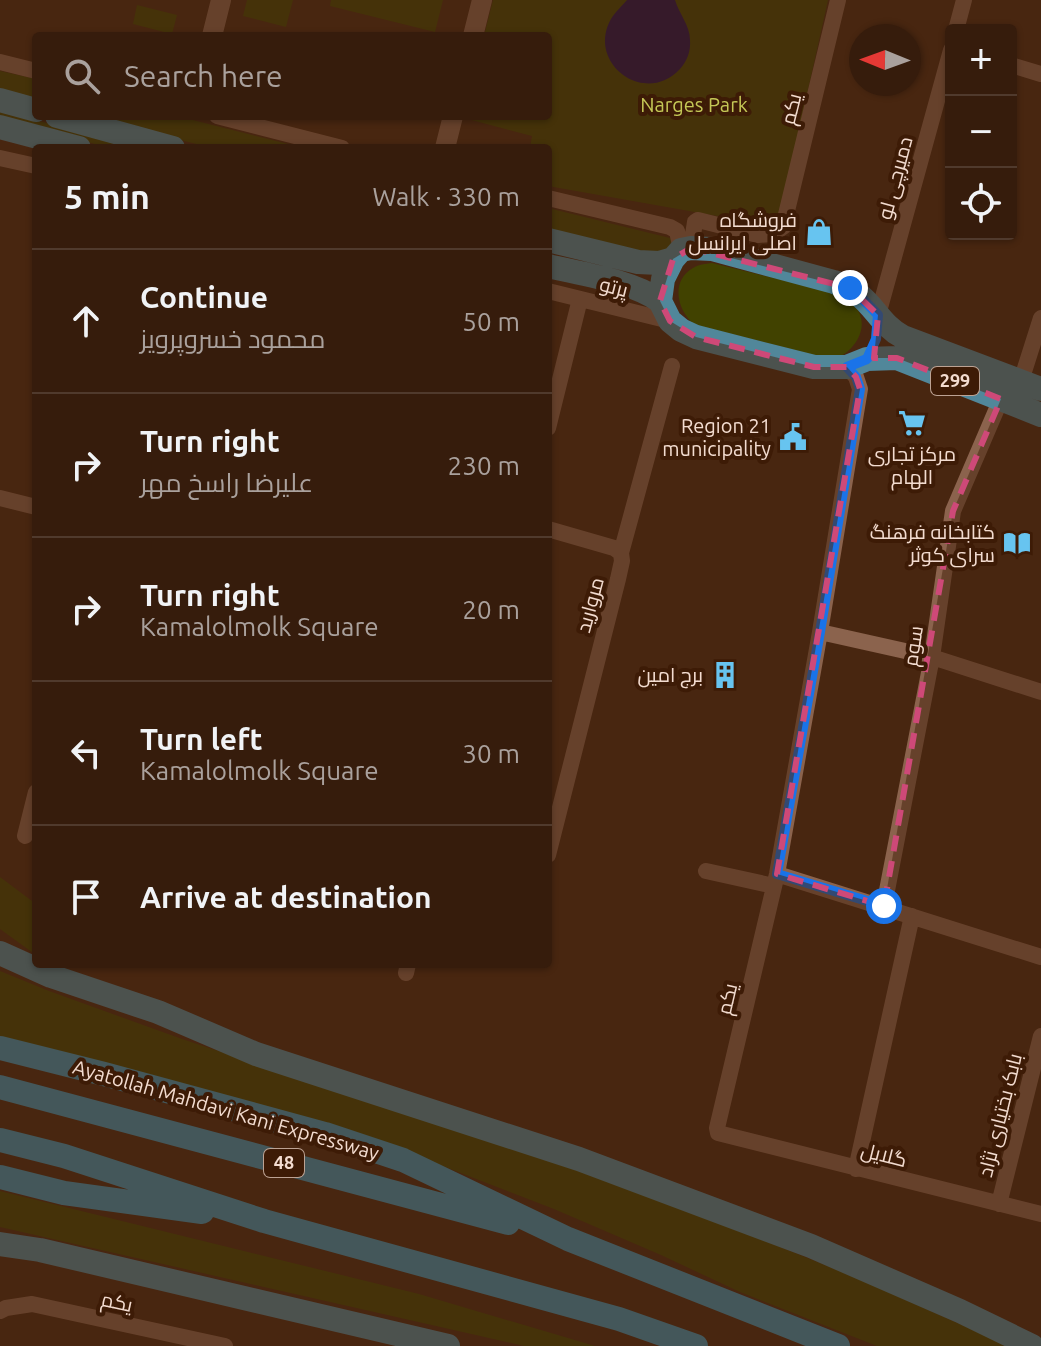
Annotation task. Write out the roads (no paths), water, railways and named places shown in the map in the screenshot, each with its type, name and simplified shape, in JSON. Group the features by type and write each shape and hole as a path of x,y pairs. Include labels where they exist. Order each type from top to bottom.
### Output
{"highway":[{"name":"Ayatollah Mahdavi Kani Expressway","path":"0,1048 325,1134 403,1160 568,1239"},
{"name":"Ayatollah Mahdavi Kani Expressway","path":"0,1087 568,1239"},
{"path":"0,1140 64,1156 264,1221 619,1319 696,1346"},
{"path":"0,1177 64,1193 264,1221"},
{"name":"48","path":"568,1239 838,1346"}],"main road":[{"path":"0,100 32,109"},
{"path":"72,120 158,144"},
{"path":"0,127 62,144"},
{"path":"552,241 638,262 659,263 681,252 704,247 841,284 858,294 878,315 876,339 857,363 814,367 696,337 681,330 649,293 552,267"},
{"path":"665,311 663,279 681,252"},
{"name":"299","path":"878,315 886,326 903,337 1031,385"},
{"name":"299","path":"857,363 897,358 1041,415"},
{"path":"0,953 32,967"},
{"path":"33,968 158,1012 256,1054 579,1159 811,1246 1032,1346"},
{"path":"0,1244 40,1250 448,1346"}],"street":[{"path":"213,32 221,0"},
{"path":"474,32 482,0"},
{"name":"یکم","path":"681,252 696,220 758,235 773,234 783,227 838,0"},
{"path":"958,24 964,0"},
{"path":"0,62 32,70"},
{"path":"1017,67 1041,74"},
{"name":"دمیرچی لو","path":"878,315 945,72"},
{"path":"233,120 326,144"},
{"path":"446,144 452,120"},
{"path":"0,158 32,165"},
{"path":"552,199 670,227 677,231 681,252"},
{"name":"پرتو","path":"552,292 665,311"},
{"path":"552,412 580,299"},
{"path":"1031,385 1041,318"},
{"name":"یکم","path":"718,1133 776,880 860,389 856,377 857,363"},
{"name":"مروارید","path":"552,839 618,579 621,553 672,366"},
{"name":"سوم","path":"884,906 932,657 953,511 1001,399"},
{"path":"0,498 32,506"},
{"path":"552,530 614,548 621,553"},
{"path":"820,632 932,657 1041,692"},
{"path":"25,836 32,808"},
{"path":"706,871 776,880 884,906 1041,957"},
{"path":"856,1169 912,916"},
{"name":"بابک بختیاری نژاد","path":"999,1204 1041,1036"},
{"name":"گلایل","path":"718,1133 1041,1214"},
{"name":"یکم","path":"0,1311 32,1304 225,1346"}],"place":[{"name":"فروشگاه اصلی ایرانسل","path":"819,232"},
{"name":"مرکز تجاری الهام","path":"912,423"},
{"name":"Region 21 municipality","path":"793,437"},
{"name":"کتابخانه فرهنگ سرای کوثر","path":"1017,543"},
{"name":"برج امین","path":"725,675"}],"park label":[{"name":"Narges Park","path":"694,105"}]}
